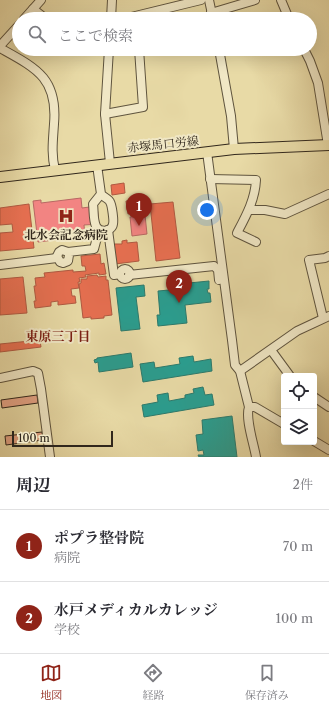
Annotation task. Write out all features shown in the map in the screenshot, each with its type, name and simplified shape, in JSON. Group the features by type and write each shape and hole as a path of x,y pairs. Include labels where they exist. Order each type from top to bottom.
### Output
{"main road":[{"name":"赤塚馬口労線","path":"0,177 234,149 329,145"}],"street":[{"path":"30,12 41,0"},
{"path":"111,12 112,0"},
{"path":"158,12 201,0"},
{"path":"209,0 211,12"},
{"path":"223,12 255,0"},
{"path":"281,0 286,12"},
{"path":"33,9 37,12"},
{"path":"12,33 0,47 12,54"},
{"path":"15,56 25,62 44,78 52,91 55,117 52,158 55,170"},
{"path":"109,56 105,114 110,163"},
{"path":"105,114 143,107 139,56"},
{"path":"219,56 231,116 234,149"},
{"path":"308,56 318,83 329,145"},
{"path":"207,152 235,366 240,371 249,408 249,421 256,457"},
{"path":"97,165 101,194 109,200 111,204 113,224 108,230 114,275 120,274 121,270 125,269 129,271 129,275 214,266 218,270 220,290 226,292"},
{"path":"210,179 256,180 256,191 249,210 237,233 256,242"},
{"path":"0,265 57,258 60,252 65,251 94,250 99,230 96,226 93,204 101,194"},
{"path":"249,210 265,210 285,214 329,194"},
{"path":"99,230 108,230"},
{"path":"240,371 298,331 326,317 308,260 325,258 329,256"},
{"path":"272,350 288,373"},
{"path":"0,378 34,371 38,373 50,457"},
{"path":"317,400 329,407"},
{"path":"249,408 254,407 281,422"},
{"path":"317,443 329,450"}],"building: 商業":[{"path":"124,183 125,193 112,195 111,185"},
{"path":"145,199 147,211 128,214 126,201"},
{"path":"173,202 180,258 156,261 150,204"},
{"path":"29,204 34,248 0,251 0,233 13,232 12,224 0,225 0,208"},
{"path":"127,240 127,243 137,242 139,261 115,264 114,244 122,244 122,241"},
{"path":"100,254 101,264 104,263 106,274 99,275 99,273 85,275 86,277 79,278 79,288 71,289 72,296 75,296 76,303 58,305 58,301 51,302 51,306 35,308 35,278 45,277 44,273 73,270 73,272 86,271 85,266 82,266 81,256"},
{"path":"97,275 98,277 106,276 106,280 108,280 112,315 104,316 104,318 83,318 79,284 81,283 81,279 87,279 87,276"},
{"path":"23,277 27,313 0,315 0,279"},
{"path":"40,340 41,347 0,352 0,344"}],"building: 教育":[{"path":"209,281 209,289 207,289 208,293 210,293 211,302 185,305 187,323 158,326 157,315 160,315 158,291 169,290 169,285"},
{"path":"144,285 145,296 136,297 140,329 121,331 116,288"},
{"path":"131,353 133,367 99,372 98,362 95,363 94,360 97,358"},
{"path":"193,356 194,362 211,359 212,371 143,382 140,364 154,362 155,368 180,364 179,358"},
{"path":"203,387 205,395 212,394 214,405 144,417 142,405 158,402 157,395 168,393 169,401 185,398 185,395 194,393 193,389"},
{"path":"232,416 237,457 199,457 198,455 204,455 203,450 198,451 196,435 203,434 202,420"}],"building: 医療":[{"name":"北水会記念病院","path":"81,198 82,208 97,206 99,224 84,225 85,236 38,242 33,201 41,200 41,203"},
{"path":"145,215 147,234 132,236 130,217"}],"building: その他":[{"path":"37,395 38,403 2,408 1,400"},
{"path":"42,432 43,440 6,445 5,436"}],"place":[{"name":"北水会記念病院","path":"66,216"},
{"name":"ポプラ整骨院","path":"139,226"},
{"name":"水戸メディカルカレッジ","path":"179,303"}],"district":[{"name":"東原三丁目","path":"58,336"}]}
